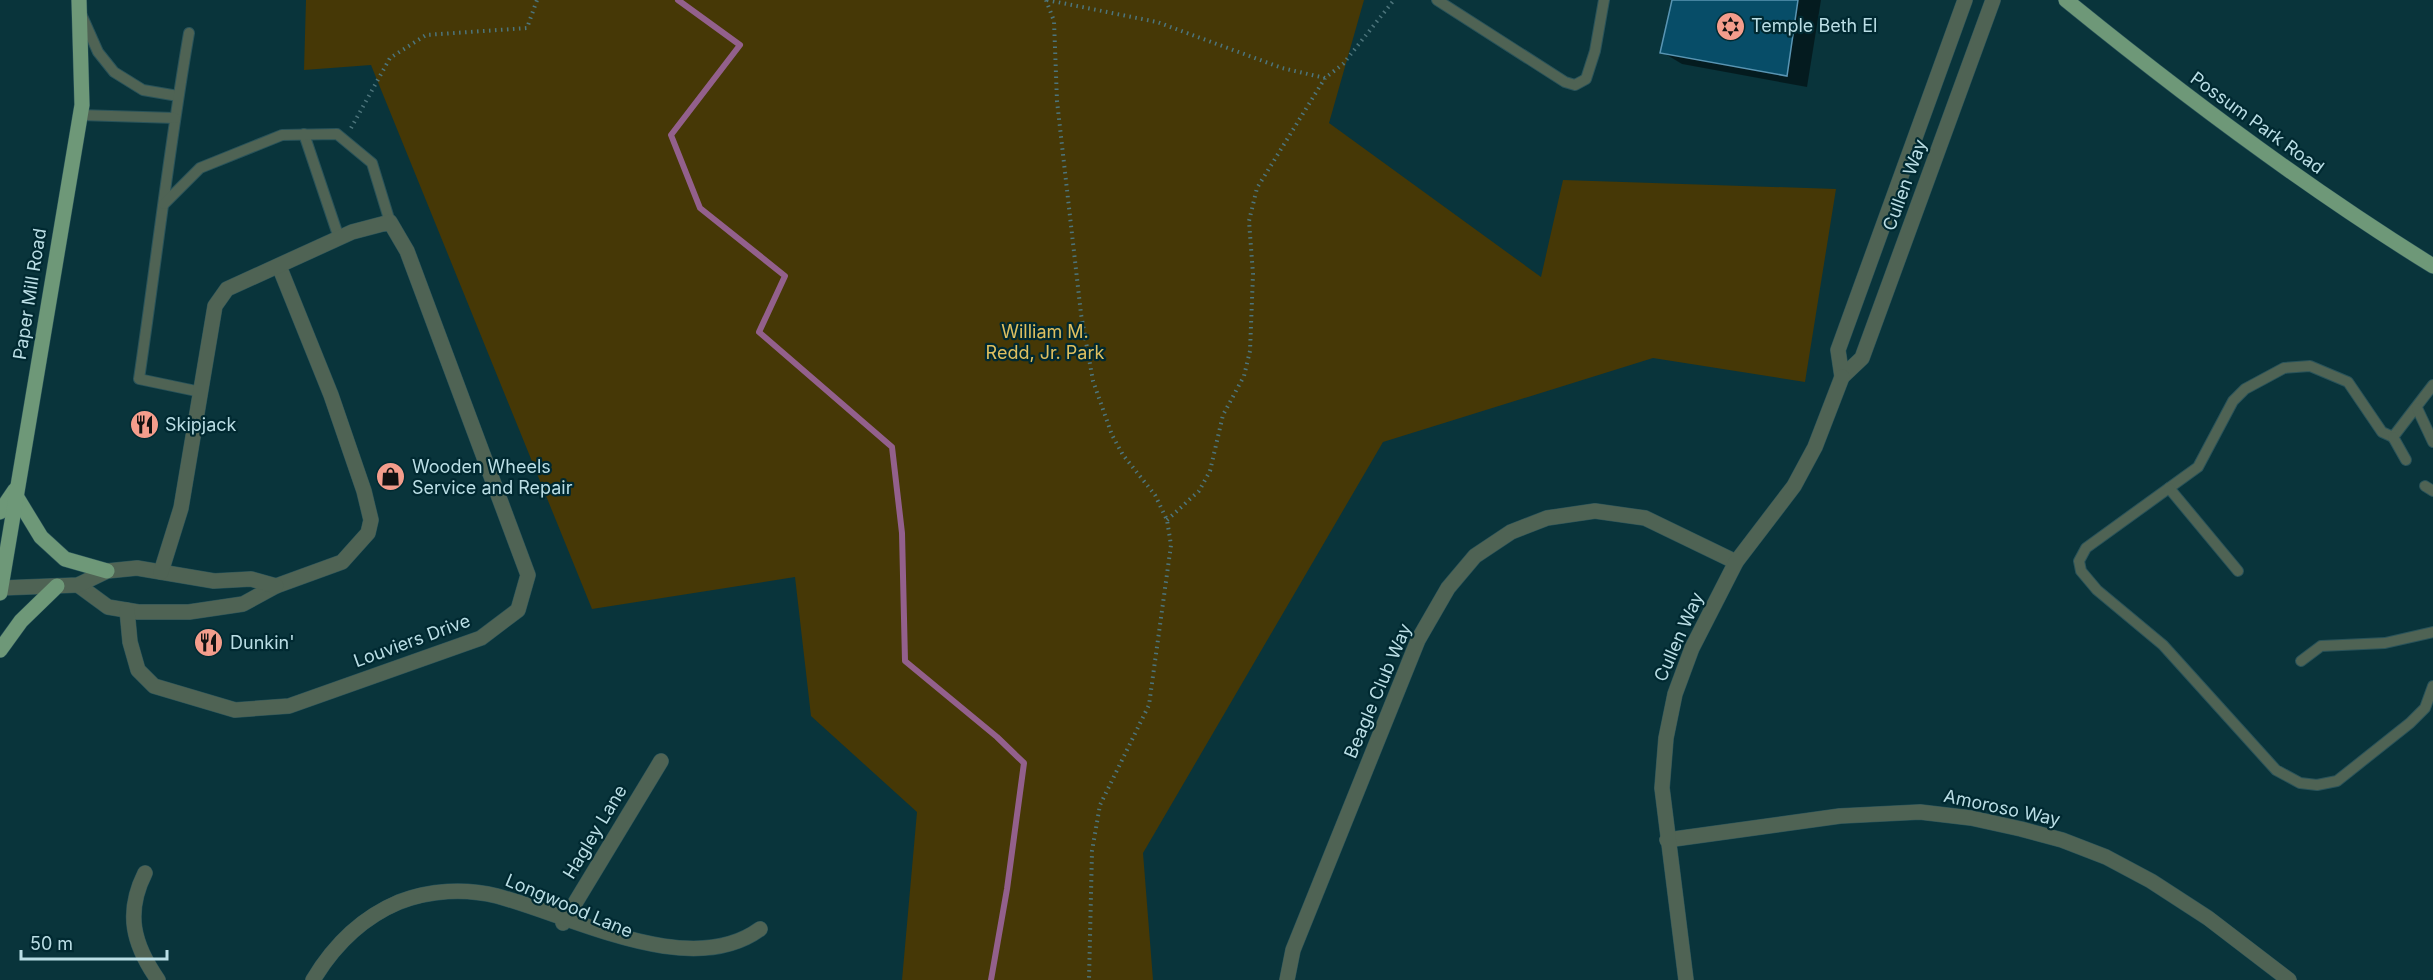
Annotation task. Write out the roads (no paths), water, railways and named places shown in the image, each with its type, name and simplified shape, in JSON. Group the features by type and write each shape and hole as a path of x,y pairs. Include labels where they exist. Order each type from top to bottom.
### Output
{"main road":[{"name":"Possum Park Road","path":"2066,0 2145,64 2258,149 2367,225 2433,266"},
{"name":"Paper Mill Road","path":"0,590 82,105 79,5"},
{"path":"0,512 17,491 41,537 65,558 107,571"},
{"path":"0,650 21,621 57,586"}],"street":[{"name":"Cullen Way","path":"1842,377 1838,350 1965,0"},
{"name":"Cullen Way","path":"1686,980 1662,788 1666,738 1675,694 1692,648 1736,562 1794,486 1815,447 1842,377 1862,358 1993,0"},
{"path":"161,572 181,508 215,306 227,289 352,232 390,222"},
{"name":"Louviers Drive","path":"126,610 130,642 138,670 154,686 235,710 288,706 300,702 481,638 518,610 528,575 407,251 390,222"},
{"path":"78,585 108,607 138,612 189,612 243,604 276,586 342,562 368,533 371,520 364,491 330,391 279,266"},
{"name":"Beagle Club Way","path":"1287,980 1293,950 1418,640 1448,588 1475,556 1511,532 1547,518 1595,511 1645,518 1736,562"},
{"path":"0,590 78,585 107,571 137,568 214,581 251,579 276,586"},
{"name":"Hagley Lane","path":"563,923 661,761"},
{"name":"Amoroso Way","path":"1667,840 1840,816 1920,812 2021,829 2062,840 2106,857 2151,881 2208,918 2289,980"},
{"path":"145,873 139,886 132,916 142,953 158,980"},
{"name":"Longwood Lane","path":"313,980 335,948 367,918 410,898 434,892 478,892 498,896 522,904 639,956"},
{"path":"695,964 711,962 741,950 760,929"}],"lane":[{"path":"1437,0 1565,82 1575,85 1586,79 1595,51 1602,0 1594,0"},
{"path":"79,5 98,52 114,72 143,90 178,96"},
{"path":"189,33 174,118 139,379 201,392"},
{"path":"80,115 174,118"},
{"path":"304,134 339,238"},
{"path":"164,204 200,168 282,135 337,134 372,163 390,222"},
{"path":"2406,460 2393,437 2382,432 2348,382 2310,366 2284,368 2245,389 2233,401 2198,467 2086,548 2079,561 2081,571 2097,590 2163,645 2276,770 2300,783 2317,785 2337,781 2410,723 2425,708 2433,686"},
{"path":"2393,437 2433,385"},
{"path":"2417,408 2433,442"},
{"path":"2169,488 2238,571"},
{"path":"2301,661 2321,646 2385,643 2433,632"}],"waterway":[{"path":"678,0 740,45 671,135 700,208 785,276 759,332 892,447 902,533 905,661 997,737 1024,763 1007,889 991,980"}],"place":[{"name":"Temple Beth El","path":"1730,26"},
{"name":"Skipjack","path":"144,425"},
{"name":"Wooden Wheels Service and Repair","path":"391,477"},
{"name":"Dunkin'","path":"209,643"}],"park label":[{"name":"William M. Redd, Jr. Park","path":"1045,342"}]}
